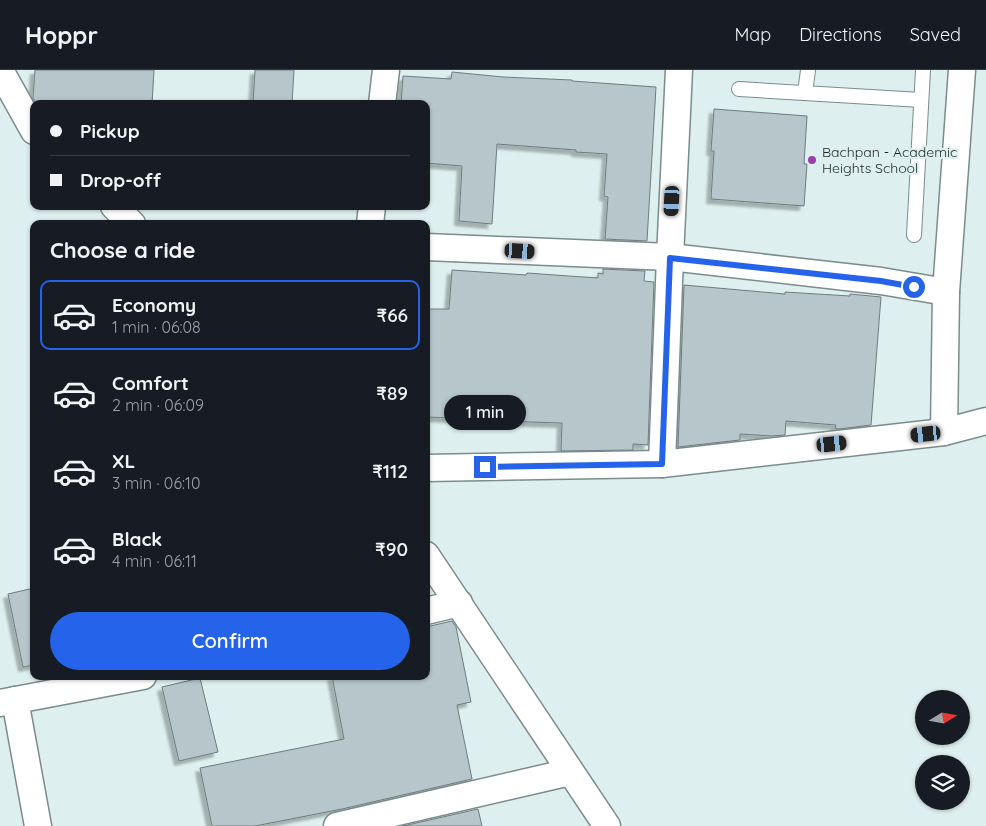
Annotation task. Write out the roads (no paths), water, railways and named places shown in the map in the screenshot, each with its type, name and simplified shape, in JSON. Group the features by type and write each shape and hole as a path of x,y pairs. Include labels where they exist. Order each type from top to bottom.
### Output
{"street":[{"path":"0,70 30,124"},
{"path":"382,100 386,70"},
{"path":"662,464 679,70"},
{"path":"944,432 946,292 962,70"},
{"path":"118,210 128,220"},
{"path":"430,247 670,258 881,281 946,292"},
{"path":"430,468 662,464 944,432 986,421"},
{"path":"430,561 607,826"},
{"path":"430,610 458,603"},
{"path":"38,826 8,701 121,680"},
{"path":"337,826 570,772"}],"lane":[{"path":"805,93 808,70"},
{"path":"914,235 923,70"},
{"path":"739,89 921,100"}],"place":[{"name":"Bachpan - Academic Heights School","path":"812,160"}]}
